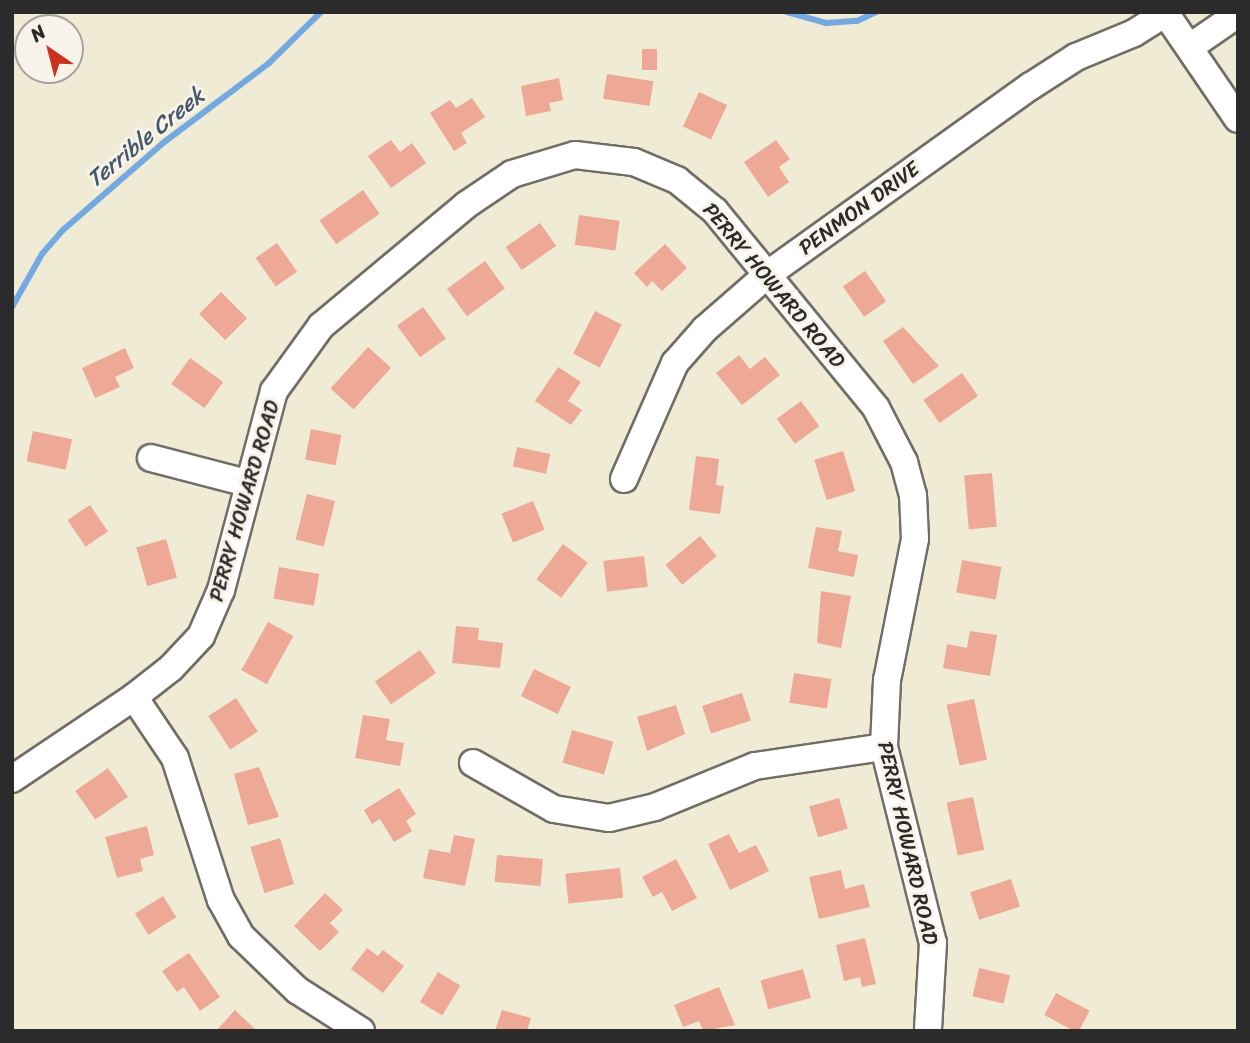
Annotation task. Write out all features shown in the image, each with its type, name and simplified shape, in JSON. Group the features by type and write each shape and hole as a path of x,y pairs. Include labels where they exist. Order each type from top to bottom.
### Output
{"street":[{"path":"1167,13 1238,119"},
{"name":"PENMON DRIVE","path":"624,479 675,363 705,329 768,274 1031,86 1076,57 1167,13"},
{"path":"1190,47 1238,14"},
{"name":"PERRY HOWARD ROAD","path":"12,779 134,696 171,668 201,636 221,590 247,483 274,391 304,344 466,205 531,165 592,155 655,169 715,211 876,408 904,462 913,495 915,538 887,680 884,747 933,943 928,1031"},
{"path":"151,458 247,483"},
{"path":"134,696 175,758 221,900 241,936 297,990 360,1031"},
{"path":"473,763 554,808 609,818 655,807 755,766 884,747"}],"building":[{"path":"642,49 657,49 657,70 642,70"},
{"path":"607,74 653,81 650,106 603,99"},
{"path":"559,78 563,100 549,103 551,111 526,116 521,86"},
{"path":"699,92 727,105 711,140 683,126"},
{"path":"472,98 485,117 461,133 467,143 454,151 430,113 450,100 456,108"},
{"path":"391,140 400,152 412,143 426,163 391,188 368,156"},
{"path":"776,140 790,159 779,167 789,182 768,197 744,162"},
{"path":"363,190 380,214 336,244 320,220"},
{"path":"579,215 620,221 615,250 575,245"},
{"path":"540,223 556,246 522,270 506,247"},
{"path":"277,243 297,272 276,287 256,258"},
{"path":"665,244 687,268 662,291 652,281 647,287 634,273"},
{"path":"485,261 505,289 467,316 447,289"},
{"path":"865,271 886,301 864,317 843,286"},
{"path":"221,292 247,318 225,340 199,314"},
{"path":"423,307 446,339 420,357 397,326"},
{"path":"595,311 622,325 600,367 573,354"},
{"path":"903,327 939,366 913,384 883,341"},
{"path":"368,347 391,368 354,409 331,389"},
{"path":"125,348 134,368 115,377 120,387 95,398 82,368"},
{"path":"739,355 750,369 765,357 780,375 742,405 716,373"},
{"path":"190,358 223,382 204,408 171,384"},
{"path":"558,367 581,382 568,401 582,410 571,425 535,401"},
{"path":"962,373 978,396 940,423 923,400"},
{"path":"801,401 819,426 795,444 777,419"},
{"path":"311,429 341,435 336,465 305,459"},
{"path":"33,431 72,439 66,470 27,461"},
{"path":"517,447 550,454 546,474 513,467"},
{"path":"843,451 855,491 827,500 814,460"},
{"path":"696,456 719,459 716,485 724,486 720,514 689,510"},
{"path":"992,473 997,527 969,529 964,475"},
{"path":"307,494 335,501 324,547 296,540"},
{"path":"533,501 545,530 513,542 501,514"},
{"path":"90,505 108,532 86,547 68,520"},
{"path":"816,527 842,531 838,551 858,555 854,577 808,568"},
{"path":"700,536 717,556 682,585 666,565"},
{"path":"166,539 177,577 147,586 136,548"},
{"path":"563,544 588,563 561,598 537,579"},
{"path":"644,556 648,587 607,592 603,561"},
{"path":"962,560 1001,567 996,599 956,592"},
{"path":"279,567 319,574 314,606 273,599"},
{"path":"821,591 851,596 841,648 817,643"},
{"path":"268,622 293,636 267,684 241,670"},
{"path":"456,626 479,628 478,640 503,643 500,668 452,663"},
{"path":"970,631 997,635 990,676 943,668 947,644 967,648"},
{"path":"420,650 436,673 391,704 375,682"},
{"path":"534,669 571,687 558,714 521,696"},
{"path":"794,673 832,679 827,709 789,703"},
{"path":"742,693 751,721 711,734 702,706"},
{"path":"236,698 258,732 230,750 208,716"},
{"path":"974,699 987,760 960,765 947,705"},
{"path":"676,705 685,734 647,751 637,717"},
{"path":"363,715 390,719 386,740 404,743 400,766 355,758"},
{"path":"572,730 613,742 604,775 563,763"},
{"path":"259,767 279,817 248,825 234,774"},
{"path":"108,768 128,797 95,820 75,791"},
{"path":"399,788 416,814 406,821 412,831 394,842 380,819 372,824 364,810"},
{"path":"973,797 984,850 958,855 947,803"},
{"path":"839,798 848,829 818,837 809,807"},
{"path":"147,826 154,855 140,859 143,871 117,878 105,837"},
{"path":"729,834 739,853 756,845 769,871 730,890 708,844"},
{"path":"454,835 475,839 465,886 423,878 429,849 450,853"},
{"path":"280,838 294,884 264,893 250,847"},
{"path":"497,855 543,859 540,886 495,882"},
{"path":"676,859 697,898 672,911 662,892 653,897 642,877"},
{"path":"620,868 623,898 568,904 565,874"},
{"path":"841,870 845,889 864,884 870,907 819,919 809,877"},
{"path":"1011,879 1020,907 979,920 970,892"},
{"path":"325,893 343,910 330,923 339,932 320,951 294,926"},
{"path":"163,896 176,917 148,935 135,913"},
{"path":"865,938 876,984 862,987 860,977 844,981 836,945"},
{"path":"367,948 378,956 383,950 404,966 383,993 351,969"},
{"path":"189,953 220,997 200,1011 184,987 177,992 162,971"},
{"path":"979,968 1010,975 1004,1003 972,996"},
{"path":"803,969 811,998 768,1009 760,980"},
{"path":"438,972 460,985 442,1015 420,1002"},
{"path":"719,987 735,1025 703,1031 699,1021 683,1027 674,1005"},
{"path":"1056,993 1090,1011 1079,1031 1044,1015"},
{"path":"235,1010 257,1031 216,1031"},
{"path":"502,1010 531,1018 527,1031 495,1031"}],"waterway":[{"name":"Terrible Creek","path":"12,307 42,254 63,230 163,143 269,63 321,12"},
{"path":"787,12 826,23 857,21 876,12"}]}
